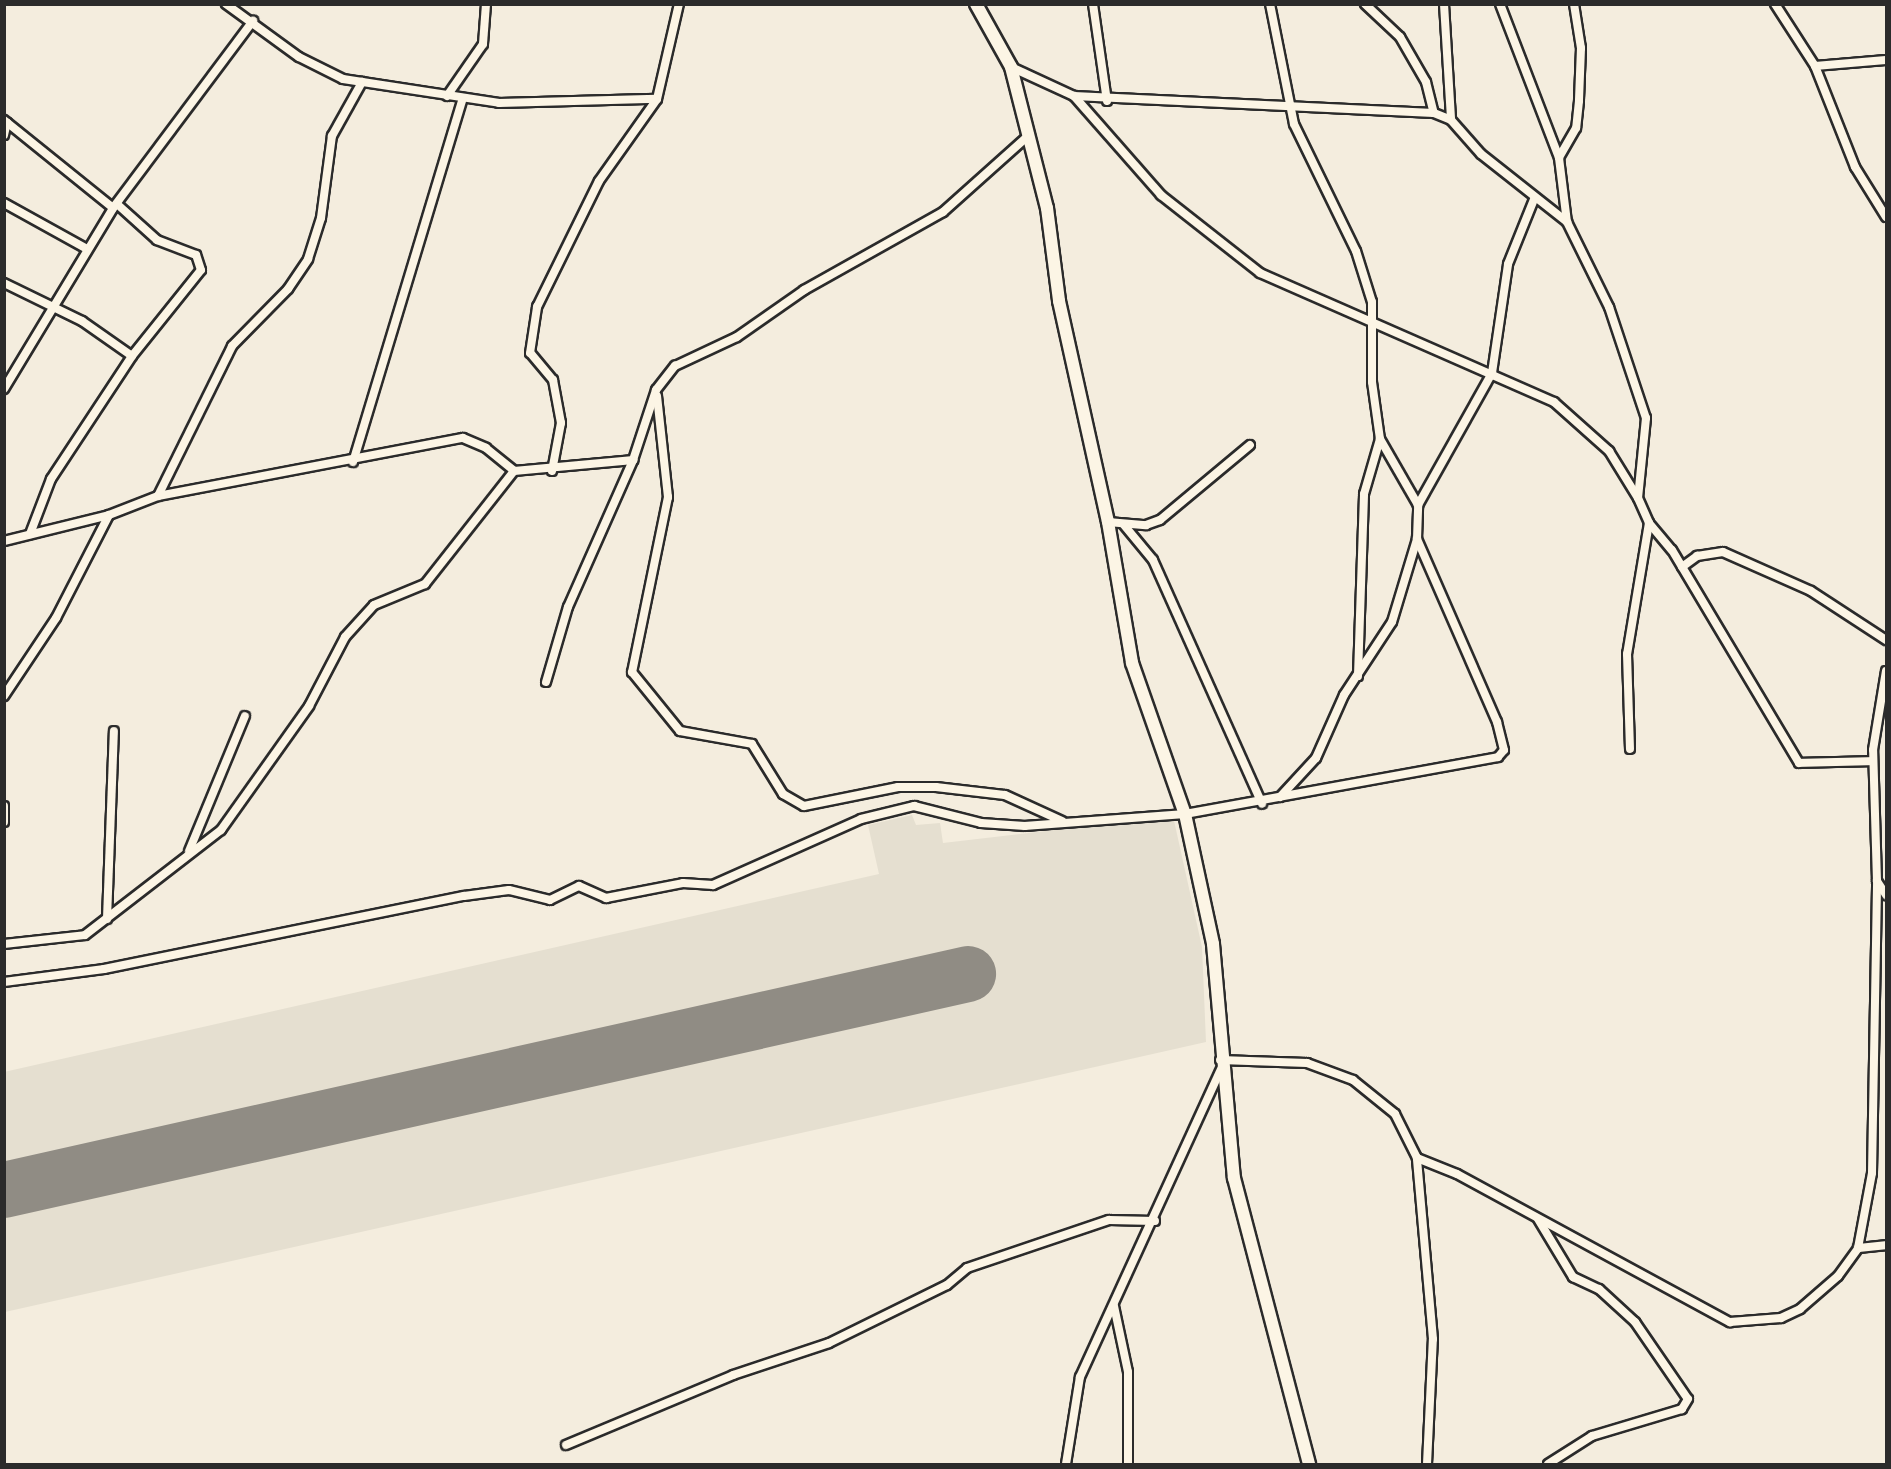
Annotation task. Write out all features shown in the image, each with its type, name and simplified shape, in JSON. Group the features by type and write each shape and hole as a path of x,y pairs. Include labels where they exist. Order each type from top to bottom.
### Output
{"street":[{"path":"226,4 321,70 362,82 499,103 657,99"},
{"path":"447,96 483,44 486,4"},
{"path":"552,471 561,423 553,380 530,353 537,307 599,181 657,99 679,4"},
{"path":"976,4 1011,67 1047,208 1059,301 1108,522 1132,663 1185,814 1213,944 1220,1065 1234,1178 1309,1464"},
{"path":"1093,4 1107,101"},
{"path":"1270,4 1289,103 1356,251 1375,321 1371,351 1380,439 1364,494 1358,677"},
{"path":"1365,4 1400,37 1426,82 1434,113"},
{"path":"1444,4 1451,120"},
{"path":"1500,4 1559,158 1568,222 1609,306 1640,393 1646,445 1638,498"},
{"path":"1559,158 1576,128 1580,101 1581,48 1574,4"},
{"path":"1775,4 1815,66 1851,158 1887,218"},
{"path":"4,388 51,307 115,206 253,21"},
{"path":"1815,66 1887,60"},
{"path":"1011,67 1074,96 1107,101 1289,103 1434,113 1451,120 1481,154 1568,222"},
{"path":"158,496 231,346 288,289 308,259 321,218 332,136 362,82"},
{"path":"1074,96 1161,195 1232,256 1530,388 1573,416 1609,451 1638,498 1649,523 1682,567 1800,763 1873,761"},
{"path":"353,462 463,98"},
{"path":"4,135 6,121 157,240 196,255 202,266 132,356 51,479 30,534"},
{"path":"546,682 568,607 633,460 656,390 675,366 737,337 834,272 942,212 1028,136"},
{"path":"1279,798 1316,758 1358,677 1392,622 1418,539 1418,505 1492,373 1508,264 1535,197"},
{"path":"4,202 87,249"},
{"path":"4,283 97,329 132,356"},
{"path":"656,390 668,497 632,672 680,731 752,744 783,794 804,806 898,788 936,787 1005,795 1062,820"},
{"path":"4,541 109,515 158,496 353,462 463,438 486,448 514,471 552,471 633,460"},
{"path":"1380,439 1418,505"},
{"path":"1108,522 1124,525 1160,520 1250,445"},
{"path":"4,944 76,938 107,919 228,822 309,706 345,637 374,605 424,584 514,471"},
{"path":"4,696 56,618 109,515"},
{"path":"1630,749 1627,654 1649,523"},
{"path":"1124,525 1153,560 1262,804"},
{"path":"4,982 104,969 464,896 509,890 550,900 579,886 612,897 683,883 712,885 861,819 914,806 981,823 1025,826 1062,820 1185,814 1262,804 1279,798 1503,754 1497,722 1418,539"},
{"path":"1682,567 1697,556 1723,552 1811,591 1887,640"},
{"path":"1417,1158 1538,1218 1730,1322 1781,1318 1800,1310 1838,1276 1858,1248 1872,1173 1877,881 1874,724 1887,671"},
{"path":"189,851 245,716"},
{"path":"107,919 114,731"},
{"path":"4,806 4,822"},
{"path":"1877,881 1887,895"},
{"path":"1220,1065 1307,1064 1353,1080 1395,1114 1417,1158 1433,1339 1427,1464"},
{"path":"1066,1464 1080,1377 1155,1221 1220,1065"},
{"path":"1538,1218 1567,1269 1599,1289 1635,1322 1688,1399 1682,1409 1576,1443 1548,1464"},
{"path":"566,1445 733,1375 829,1343 947,1285 967,1268 1109,1220 1155,1221"},
{"path":"1858,1248 1887,1245"},
{"path":"1114,1306 1128,1372 1128,1464"}],"shaded area":[{"path":"912,815 916,825 940,823 943,843 1173,816 1202,947 1206,1042 5,1312 4,1072 879,874 868,825"}],"runway":[{"path":"4,1190 968,974"}]}
